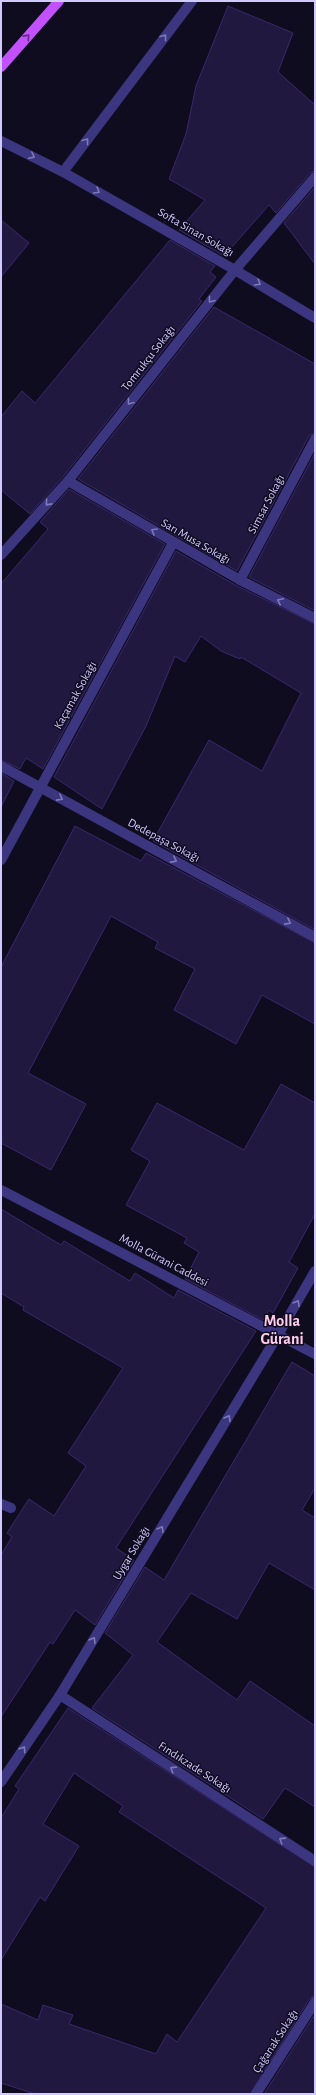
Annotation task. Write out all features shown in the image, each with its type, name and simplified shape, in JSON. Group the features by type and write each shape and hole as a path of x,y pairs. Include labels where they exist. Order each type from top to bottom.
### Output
{"main road":[{"path":"1,66 59,1"}],"street":[{"path":"63,172 192,1"},
{"name":"Softa Sinan Sokağı","path":"1,140 63,172 235,270 315,318"},
{"name":"Tomrukçu Sokağı","path":"1,555 68,481 235,270 315,177"},
{"name":"Simsar Sokağı","path":"240,580 315,439"},
{"name":"Sarı Musa Sokağı","path":"68,481 173,543 240,580 315,618"},
{"name":"Kaçamak Sokağı","path":"1,860 39,787 173,543"},
{"name":"Dedepaşa Sokağı","path":"1,766 315,937"},
{"name":"Molla Gürani Caddesi","path":"1,1190 315,1354"},
{"name":"Uygar Sokağı","path":"1,1782 60,1695 278,1335 315,1271"},
{"path":"1,1504 11,1508"},
{"name":"Fındıkzade Sokağı","path":"60,1695 315,1861"},
{"name":"Çağanak Sokağı","path":"256,2094 315,2002"}],"building":[{"path":"228,6 293,33 278,72 315,105 315,171 310,173 276,213 269,205 224,256 179,230 205,200 169,179 186,134 196,86"},
{"path":"315,187 315,264 284,223"},
{"path":"1,220 29,243 1,277"},
{"path":"170,240 215,266 210,272 216,277 199,299 202,301 63,477 30,514 1,490 1,417 22,391 35,403"},
{"path":"214,307 315,364 315,433 309,436 237,571 78,479"},
{"path":"315,453 315,611 249,577"},
{"path":"69,489 165,544 43,769 26,758 20,769 1,760 1,584 48,529 40,522"},
{"path":"176,551 237,586 315,624 315,930 153,841 209,740 262,771 301,693 241,657 240,659 221,651 201,636 185,662 175,656 146,726 102,809 54,777"},
{"path":"1,773 14,781 1,807"},
{"path":"75,826 141,861 146,853 315,943 315,1024 262,995 236,1044 174,1010 195,969 155,948 158,942 111,916 28,1073 86,1104 51,1170 1,1143 1,967"},
{"path":"281,1084 315,1103 315,1214 289,1262 298,1268 273,1313 269,1310 263,1320 185,1279 199,1252 184,1243 187,1238 126,1205 150,1161 131,1150 157,1103 244,1150"},
{"path":"1,1209 61,1245 64,1241 130,1281 135,1273 174,1298 178,1290 256,1331 116,1548 134,1560 95,1625 75,1610 53,1644 50,1642 1,1717 1,1555 12,1537 7,1533 29,1499 54,1516 86,1466 68,1453 123,1368 23,1310 24,1307 1,1293"},
{"path":"292,1362 315,1376 315,1488 302,1510 315,1518 315,1590 269,1563 237,1619 191,1593 157,1642 237,1700 250,1681 315,1726 315,1807 285,1788 263,1819 92,1708 133,1655 105,1633 145,1567 164,1580"},
{"path":"68,1708 315,1867 315,1996 310,1998 250,2094 35,2094 1,2083 1,2004 38,2020 43,2005 73,2015 69,2024 156,2054 167,2034 177,2042 266,1908 119,1812 123,1806 74,1773 43,1824 79,1846 45,1901 40,1897 1,1960 1,1818 19,1789 15,1786"},
{"path":"315,2014 315,2094 264,2094"}],"district":[{"name":"Molla Gürani","path":"282,1330"}]}
